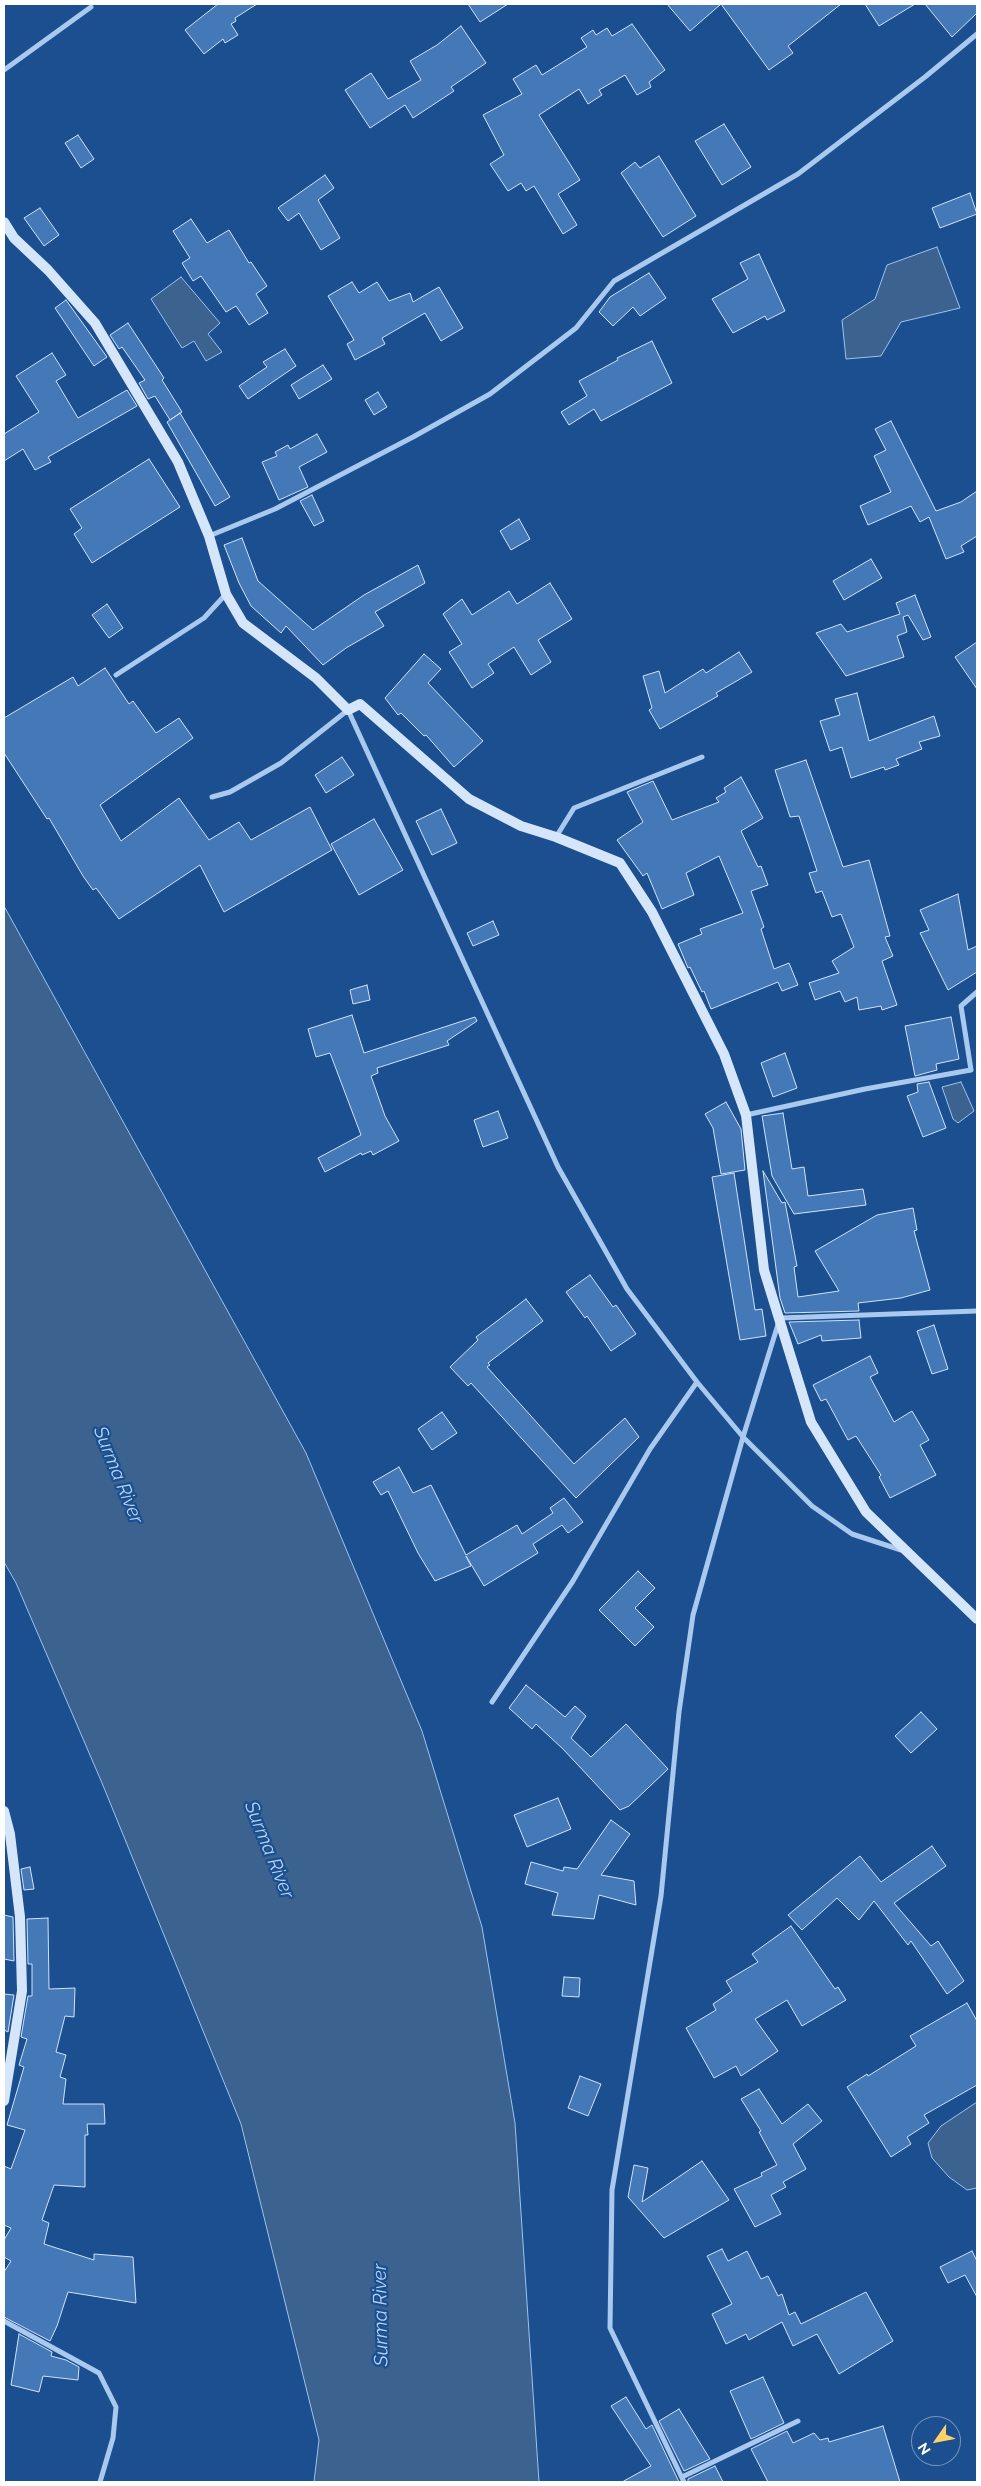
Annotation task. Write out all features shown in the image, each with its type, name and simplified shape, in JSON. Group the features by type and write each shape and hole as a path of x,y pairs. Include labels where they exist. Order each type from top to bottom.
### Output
{"street":[{"path":"4,70 92,7"},
{"path":"209,536 275,509 414,437 490,394 576,328 614,281 798,174 925,77 977,34"},
{"path":"4,222 14,238 48,270 95,323 178,462 209,536 226,594 243,623 316,678 348,710 558,1167 627,1289 697,1382 743,1437 812,1506 852,1534 905,1551"},
{"path":"116,675 204,618 226,594"},
{"path":"212,797 230,792 281,764 348,710 360,704 468,799 520,826 556,837 620,863 652,912 719,1045 746,1115 764,1270 811,1422 866,1512 977,1619"},
{"path":"556,837 574,808 702,757"},
{"path":"746,1115 865,1089 971,1070 961,1006 977,992"},
{"path":"780,1318 977,1311"},
{"path":"780,1318 743,1437 693,1615 679,1712 661,1896 612,2190 610,2328 683,2480 798,2421"},
{"path":"492,1702 573,1582 650,1448 697,1382"},
{"path":"4,1810 10,1834 20,1917 22,1992 4,2101"},
{"path":"4,2321 100,2373 116,2407 113,2438 100,2482"}],"water":[{"path":"937,247 960,308 901,322 881,356 846,359 842,320 875,299 887,265"},
{"path":"181,277 220,323 208,334 222,352 206,361 194,341 182,348 151,299"},
{"name":"Surma River","path":"4,906 306,1453 422,1731 482,1927 515,2123 539,2482 314,2482 319,2440 241,2124 102,1783 16,1583 4,1562"},
{"path":"961,1082 974,1111 958,1123 953,1119 942,1087"},
{"path":"977,2102 977,2188 967,2190 949,2177 932,2158 928,2143 941,2126"}],"building":[{"path":"218,4 257,4 235,18 236,21 231,24 238,35 225,43 223,39 204,54 185,30"},
{"path":"468,4 508,4 480,22"},
{"path":"667,4 721,4 690,31"},
{"path":"721,4 841,4 788,46 793,53 769,70"},
{"path":"865,4 915,4 879,26"},
{"path":"925,4 977,4 977,13 952,37"},
{"path":"632,24 665,70 649,82 651,87 637,95 625,75 599,90 602,95 588,104 579,89 539,115 580,180 558,194 577,225 563,234 534,186 526,191 521,183 508,191 490,164 504,155 483,115 522,94 513,79 536,65 542,75 587,47 581,38 593,30 596,35 607,28 612,36"},
{"path":"461,26 486,63 451,87 454,91 413,118 405,105 370,128 345,90 371,73 388,99 421,80 410,61 437,45"},
{"path":"724,124 751,167 722,185 695,141"},
{"path":"78,135 94,159 81,168 65,143"},
{"path":"659,156 696,216 663,237 621,173 635,162 640,168"},
{"path":"325,175 334,188 318,200 340,238 321,250 299,213 288,221 278,208"},
{"path":"970,193 977,214 940,228 932,208"},
{"path":"40,208 59,235 44,246 24,218"},
{"path":"191,219 207,243 229,230 249,263 251,262 267,286 256,294 268,313 249,325 236,306 226,312 201,276 193,281 182,263 190,258 173,231"},
{"path":"759,254 785,311 767,320 765,316 733,333 712,299 748,279 740,263"},
{"path":"649,273 666,298 640,316 633,307 613,326 599,312 610,297"},
{"path":"352,282 359,293 377,282 389,301 410,293 413,302 439,287 463,328 441,341 425,313 382,338 385,344 355,360 347,344 354,340 328,296"},
{"path":"66,300 107,357 94,366 55,308"},
{"path":"128,323 164,378 162,380 182,412 170,420 155,396 148,399 139,383 145,380 122,347 119,349 110,335"},
{"path":"652,341 672,383 601,421 594,409 569,425 561,412 587,396 579,381 618,360 617,358"},
{"path":"285,349 296,366 248,399 239,386 267,367 263,362"},
{"path":"52,353 66,375 56,381 78,418 127,390 137,406 48,457 51,462 35,470 23,449 4,461 4,434 39,412 16,376"},
{"path":"323,365 332,379 299,399 291,385"},
{"path":"378,392 387,407 374,415 365,400"},
{"path":"180,413 230,497 215,506 167,422"},
{"path":"891,421 936,511 961,502 977,491 977,536 961,546 964,552 946,559 929,517 920,522 911,506 868,525 860,506 891,492 874,456 886,450 875,429"},
{"path":"317,434 327,452 299,467 308,487 279,500 262,462 277,456 275,452 288,445 290,449"},
{"path":"149,459 180,507 92,563 74,534 82,528 70,509"},
{"path":"312,495 324,521 314,526 300,501"},
{"path":"519,519 530,539 511,550 500,531"},
{"path":"242,538 258,581 313,630 364,595 418,565 425,583 375,612 384,626 346,648 323,665 286,626 281,633 251,606 239,583 224,545"},
{"path":"871,559 882,578 844,600 833,581"},
{"path":"550,583 572,619 538,640 551,662 531,675 514,647 488,664 494,673 472,688 449,652 462,644 443,614 462,599 472,615 509,591 517,604"},
{"path":"915,595 931,637 923,640 908,615 903,617 907,632 897,636 904,657 846,676 816,633 841,624 847,632 900,614 896,603"},
{"path":"107,604 123,628 109,638 92,615"},
{"path":"977,642 977,689 955,657"},
{"path":"739,652 752,672 716,693 718,696 660,729 649,710 652,708 643,676 659,671 665,693 703,669 706,673"},
{"path":"424,654 441,669 428,683 483,741 454,767 426,735 424,736 401,713 398,715 385,698"},
{"path":"105,668 129,704 133,701 156,733 179,718 193,738 100,805 121,841 179,798 209,840 239,822 251,840 310,807 332,850 224,912 200,865 119,919 96,888 93,890 83,876 49,818 47,819 4,753 4,718 73,677 78,686"},
{"path":"857,693 869,741 934,716 940,736 919,742 922,749 896,759 899,765 885,770 884,767 851,778 842,747 830,751 820,721 840,715 835,699"},
{"path":"342,757 354,775 326,793 315,775"},
{"path":"806,760 843,867 869,860 890,936 885,937 893,956 882,961 897,1005 882,1010 881,1006 859,1010 857,997 845,1002 840,991 815,1000 809,983 839,973 832,961 854,947 841,914 832,917 822,891 816,893 809,873 817,871 799,816 790,817 775,770"},
{"path":"741,777 763,818 741,831 758,867 761,866 768,885 751,891 764,927 761,929 774,969 789,963 798,985 782,991 778,982 711,1009 704,991 702,992 690,967 688,968 678,944 702,934 700,929 743,913 719,856 686,873 694,895 662,909 647,873 643,876 617,840 643,822 627,792 653,781 672,820 719,802 716,798 726,792 724,788"},
{"path":"441,809 457,843 432,855 416,821"},
{"path":"374,819 403,870 359,895 331,844"},
{"path":"958,894 968,950 977,946 977,972 948,990 920,933 929,930 920,910"},
{"path":"493,921 499,935 473,946 467,933"},
{"path":"367,985 370,1000 353,1004 350,990"},
{"path":"352,1015 364,1053 475,1017 477,1021 447,1041 449,1045 377,1068 378,1073 371,1076 385,1116 399,1141 373,1155 371,1151 362,1155 361,1153 325,1172 318,1158 361,1135 330,1053 316,1057 308,1029"},
{"path":"951,1017 959,1059 936,1064 937,1070 915,1076 905,1026"},
{"path":"785,1053 797,1088 773,1097 761,1063"},
{"path":"929,1082 946,1128 923,1137 907,1096 918,1092 917,1084"},
{"path":"726,1102 741,1129 745,1170 721,1174 713,1128 705,1114"},
{"path":"498,1111 508,1138 483,1147 474,1120"},
{"path":"783,1113 792,1169 804,1167 808,1196 863,1189 866,1205 794,1214 772,1176 762,1116"},
{"path":"763,1171 782,1203 785,1202 797,1266 794,1267 798,1297 839,1291 815,1251 877,1215 913,1208 917,1230 914,1231 930,1290 901,1298 858,1303 859,1311 785,1313 780,1298"},
{"path":"734,1173 755,1310 762,1309 766,1336 740,1340 712,1177"},
{"path":"590,1275 613,1307 616,1305 636,1334 611,1351 587,1316 585,1318 566,1292"},
{"path":"526,1299 543,1321 488,1363 490,1365 487,1367 574,1464 625,1418 639,1437 576,1498 471,1383 468,1386 450,1367 478,1340 476,1337"},
{"path":"859,1320 861,1338 822,1341 821,1335 798,1344 789,1322"},
{"path":"934,1325 948,1369 932,1374 917,1331"},
{"path":"870,1356 878,1373 870,1377 894,1422 912,1411 929,1440 920,1445 936,1475 890,1498 879,1477 881,1475 856,1436 848,1440 826,1399 821,1401 813,1385"},
{"path":"442,1412 457,1433 432,1450 418,1429"},
{"path":"399,1467 413,1493 431,1485 466,1555 517,1525 522,1534 553,1513 550,1508 564,1498 583,1522 568,1533 562,1525 533,1544 538,1553 484,1586 466,1556 471,1566 435,1581 418,1553 388,1491 381,1495 373,1482"},
{"path":"638,1571 655,1588 635,1608 654,1627 635,1646 599,1610"},
{"path":"526,1685 565,1717 575,1706 586,1716 571,1738 591,1757 626,1724 668,1769 629,1806 620,1810 563,1749 536,1724 532,1729 509,1708"},
{"path":"921,1712 937,1729 911,1753 895,1736"},
{"path":"558,1798 571,1829 527,1847 514,1815"},
{"path":"611,1820 630,1834 601,1875 634,1881 636,1905 599,1895 594,1919 552,1915 558,1893 525,1884 531,1862 563,1871 564,1867 577,1869"},
{"path":"932,1846 946,1866 894,1903 931,1946 938,1941 964,1981 947,1994 911,1941 908,1945 874,1901 859,1920 837,1898 802,1930 788,1915 860,1856 881,1882"},
{"path":"30,1867 34,1889 24,1890 21,1869"},
{"path":"4,1915 13,1917 14,1961 4,1959"},
{"path":"48,1918 49,1989 75,1988 74,2017 65,2016 56,2052 66,2055 60,2077 66,2079 63,2104 104,2104 105,2124 87,2124 88,2135 85,2135 85,2187 54,2185 42,2220 49,2223 44,2244 94,2260 94,2254 133,2257 136,2303 68,2292 50,2341 4,2317 4,2272 11,2261 4,2257 4,2240 11,2228 4,2225 4,2166 11,2169 25,2130 7,2125 24,2067 19,2065 27,2039 21,2037 28,1996 32,1996 32,1964 28,1964 27,1919"},
{"path":"791,1926 835,1989 838,1987 846,2000 802,2026 787,2000 755,2019 778,2051 741,2076 736,2066 714,2078 686,2028 716,2010 713,2004 732,1991 726,1981 758,1962 752,1954"},
{"path":"564,1977 580,1978 579,1997 562,1996"},
{"path":"4,1994 14,1995 8,2032 4,2030"},
{"path":"967,2003 977,2021 977,2085 924,2115 929,2123 907,2137 911,2144 891,2157 847,2087 916,2046 910,2036"},
{"path":"580,2076 601,2084 588,2116 568,2108"},
{"path":"759,2089 782,2124 808,2104 822,2121 793,2144 806,2169 783,2182 786,2187 771,2195 781,2214 755,2227 734,2189 762,2176 761,2173 777,2165 759,2132 761,2131 741,2099"},
{"path":"702,2161 729,2200 664,2238 628,2197 634,2165 648,2168 642,2202"},
{"path":"722,2249 728,2261 747,2251 761,2279 768,2276 778,2296 782,2294 789,2315 795,2312 801,2324 866,2292 893,2341 839,2374 817,2334 793,2346 782,2322 749,2340 746,2334 726,2344 712,2314 732,2304 707,2256"},
{"path":"972,2251 977,2261 977,2297 965,2275 948,2283 940,2267"},
{"path":"19,2334 52,2352 51,2356 66,2360 79,2367 78,2380 43,2376 39,2392 11,2385"},
{"path":"763,2377 784,2423 751,2439 730,2391"},
{"path":"626,2397 646,2429 652,2425 679,2482 622,2482 651,2466 611,2406"},
{"path":"679,2409 710,2459 684,2471 659,2421"},
{"path":"883,2426 900,2482 768,2482 751,2449 787,2431 793,2443 814,2433 820,2440 828,2438 829,2442"},
{"path":"715,2466 723,2482 688,2482 688,2479"}]}
